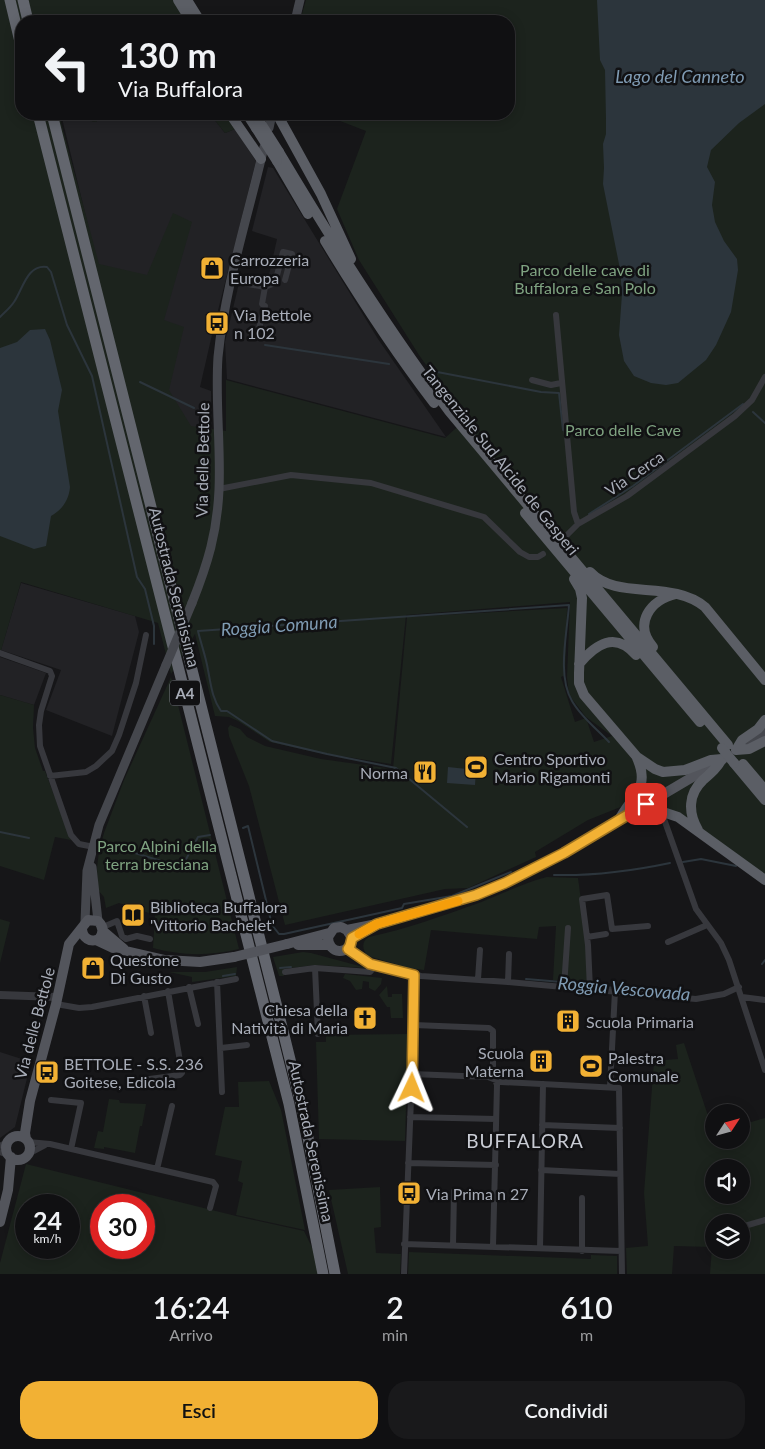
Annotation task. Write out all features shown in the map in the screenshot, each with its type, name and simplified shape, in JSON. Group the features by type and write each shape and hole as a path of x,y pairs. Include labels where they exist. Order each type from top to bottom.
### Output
{"highway":[{"path":"10,0 15,21"},
{"path":"23,0 27,15"},
{"path":"173,0 182,15"},
{"path":"178,0 187,15"},
{"path":"187,0 196,15"},
{"name":"Autostrada Serenissima","path":"40,120 288,1104 323,1274"},
{"name":"Autostrada Serenissima","path":"54,120 288,1048 303,1112 335,1274"},
{"path":"234,120 261,159"},
{"name":"Tangenziale Sud Alcide de Gasperi","path":"256,120 347,276 409,370 450,423 690,700 732,753 749,781 765,800"},
{"path":"280,120 321,194 348,255 374,295 377,310"},
{"name":"Tangenziale Sud Alcide de Gasperi","path":"278,156 377,310 449,411 679,698 765,790"},
{"path":"546,533 566,543 594,577 601,581 619,587 680,594 696,600 705,607 764,678"},
{"path":"546,533 549,548 580,589 583,609 579,683 584,695 637,757 655,769 672,772 685,770 711,760 722,759"},
{"path":"680,594 666,596 653,606 646,618 645,634 649,642 677,675 690,700"},
{"path":"579,664 593,649 605,643 619,642 630,648 660,683 679,698"},
{"path":"732,753 742,740 758,729 765,720"},
{"path":"732,753 749,749 765,741"},
{"path":"619,820 624,810 637,795 641,786 642,768 637,757"},
{"path":"699,831 693,822 691,813 693,795 702,781 717,768 722,759"},
{"path":"749,781 759,801 765,808"},
{"path":"631,813 663,812 678,817 765,880"}],"main road":[{"path":"296,15 300,0"},
{"path":"268,128 270,120"},
{"name":"Via delle Bettole","path":"8,1141 21,1125 30,1101 71,940 87,932 87,871 99,825 210,556 219,489 218,360 224,313 264,147"},
{"path":"350,934 377,924 476,895 505,883 564,853 765,734"},
{"name":"Via delle Bettole","path":"91,857 101,926"},
{"path":"87,932 92,919 124,950"},
{"path":"87,932 101,936 101,926"},
{"path":"87,932 113,948 151,958 183,962 209,961 234,957 330,933 338,927 350,934"},
{"path":"329,945 328,937 330,933"},
{"path":"287,944 329,945 336,951 344,951 350,946 350,934"},
{"name":"Via delle Bettole","path":"27,1141 25,1133 30,1101"},
{"path":"0,1222 8,1190 30,1148 27,1141 21,1137 8,1141 6,1148 8,1190"},
{"path":"6,1155 15,1159 25,1156"}],"street":[{"path":"232,281 265,287 275,283 283,252 292,254 285,280"},
{"path":"259,328 265,306 262,304 265,287"},
{"path":"556,315 574,512 578,524"},
{"name":"Via Cerca","path":"564,538 578,524 634,491 735,416 752,400 765,378"},
{"path":"532,380 552,385 561,383"},
{"path":"219,489 291,475 371,483 484,517 520,552 529,558 538,557 543,554"},
{"path":"50,776 86,772 96,766 112,751 136,683 146,635"},
{"path":"0,653 50,670 52,676 41,711 39,725 40,746 73,839 79,844 94,846"},
{"path":"651,812 664,819 696,909 721,943 730,960 765,1070"},
{"path":"590,986 582,899 607,895 612,929 648,926"},
{"path":"101,926 116,921 122,936 126,938 136,936 150,939"},
{"path":"668,942 707,925"},
{"path":"564,987 568,928"},
{"path":"587,937 606,934"},
{"path":"348,949 370,964 414,975 564,987 590,986 615,991 696,999 724,994 739,987"},
{"path":"478,979 480,950"},
{"path":"508,982 510,954"},
{"path":"284,972 315,968 370,972 376,965"},
{"path":"315,968 318,1034"},
{"path":"404,1274 414,1025 414,975"},
{"path":"0,995 57,1000 70,1007 88,1007 236,979"},
{"path":"217,982 222,1092"},
{"path":"190,987 198,1024"},
{"path":"610,1087 615,991"},
{"path":"142,1080 180,1075 182,1073 168,992"},
{"path":"144,996 151,1033"},
{"path":"742,997 765,1000"},
{"path":"414,1025 489,1028 494,1033 493,1073 497,1086 493,1246"},
{"path":"221,1048 247,1046"},
{"path":"412,1074 488,1077 501,1082 619,1088 622,1274"},
{"path":"540,1248 543,1084"},
{"path":"50,1100 81,1103 71,1149"},
{"path":"157,1169 172,1106"},
{"path":"410,1117 496,1119"},
{"path":"542,1125 620,1128"},
{"path":"27,1141 71,1149 214,1182 216,1186 210,1208"},
{"path":"25,1156 48,1144"},
{"path":"408,1163 496,1165"},
{"path":"542,1170 620,1174"},
{"path":"452,1245 454,1191"},
{"path":"582,1198 582,1251"},
{"path":"750,1224 765,1220"},
{"path":"404,1244 621,1251"}],"shaded area":[{"path":"62,120 96,122 97,120 215,120 225,133 235,129 256,161 200,387 211,391 212,499 122,365"},
{"path":"268,167 273,168 378,339 446,437 227,379 225,342 240,279 267,284 277,239 252,231"},
{"path":"21,583 135,616 139,632 112,736 46,710 61,670 1,650"},
{"path":"0,657 46,673 34,705 0,695"},
{"path":"0,1052 31,1062 15,1127 0,1138"}],"green space":[{"name":"Parco delle cave di Buffalora e San Polo","path":"0,0 191,0 181,15 15,15 15,120 60,120 99,264 147,275 173,213 192,222 164,320 184,327 169,390 191,426 226,431 226,380 445,438 465,420 419,355 359,260 337,209 366,131 338,120 515,120 515,15 302,15 306,0 765,0 765,886 683,825 674,820 630,809 641,797 646,783 637,764 618,742 637,765 639,783 623,806 588,820 535,852 536,857 468,888 445,889 285,925 249,786 229,736 228,728 230,725 240,729 247,737 265,746 321,759 393,769 407,617 567,608 565,675 561,677 575,722 586,718 594,742 612,736 586,717 569,695 567,677 570,602 406,615 391,764 310,751 270,742 238,721 229,717 215,716 195,634 171,674 158,623 21,582 0,654"},
{"path":"215,120 229,120 235,129 225,133"},
{"name":"Parco Alpini della terra bresciana","path":"171,677 239,949 196,954 175,953 153,948 155,915 119,903 106,908 104,897 98,890 97,868 104,833 124,780"},
{"path":"0,695 34,705 33,728 35,748 71,840 55,837 44,880 0,866"},
{"path":"547,877 578,878 587,946 587,982 553,980 556,926 539,927 537,939 431,930 424,970 409,968 368,956 364,951 364,943 369,937 438,917 479,903 529,882"},
{"path":"0,919 10,922 0,963"},
{"path":"303,952 367,968 315,965 283,969 284,976 279,976 273,957"},
{"path":"237,967 236,976 192,982 192,977 169,972 205,972"},
{"path":"345,974 382,978 381,984 375,991 369,988 369,982 363,981 362,989 356,990 350,981 343,978"},
{"path":"387,986 388,997 392,997 392,994 402,994 403,1018 391,1018 390,1007 387,1007 379,995"},
{"path":"408,1034 405,1141 319,1139 316,1042 326,1042 326,1035"},
{"path":"684,1043 705,1107 705,1149 750,1149 750,1122 765,1118 765,1274 710,1274 711,1259 750,1259 750,1214 705,1214 705,1247 674,1246 672,1274 627,1274 626,1248 648,1246 644,1193 654,1061 678,1059 676,1045"},
{"path":"269,1081 281,1110 305,1230 236,1215 243,1183 238,1181 242,1161 215,1155 225,1107 239,1107 238,1082"},
{"path":"109,1099 119,1100 120,1103 146,1104 135,1153 104,1147 104,1149 94,1148 98,1131 103,1132"},
{"path":"26,1164 147,1194 90,1194 90,1259 155,1259 155,1196 304,1231 325,1274 0,1274 0,1263 15,1206 15,1259 80,1259 80,1194 18,1194"},
{"path":"380,1187 381,1227 374,1228 376,1253 401,1254 400,1274 348,1274 329,1190"},
{"path":"409,1252 591,1259 591,1255 617,1256 617,1274 408,1274"}],"water":[{"name":"Lago del Canneto","path":"597,0 765,0 765,104 739,123 711,150 707,167 715,182 712,205 715,222 724,241 737,259 738,270 731,312 716,345 706,360 678,383 666,385 651,383 634,376 624,361 619,335 622,294 620,269 603,184 603,144 606,134 605,70 600,60"},
{"path":"45,329 50,340 62,390 58,411 70,487 64,504 51,516 46,546 34,549 0,536 0,348 17,342 30,330"},
{"path":"448,767 476,770 475,785 447,783"}],"waterway":[{"name":"Roggia Comuna","path":"0,317 14,302 30,273 40,267 47,267 51,272 67,325 92,376 137,577 145,589 154,626 154,644"},
{"name":"Roggia Comuna","path":"265,345 389,364"},
{"name":"Roggia Comuna","path":"427,370 541,392 559,393 563,430"},
{"name":"Roggia Comuna","path":"140,382 194,408"},
{"name":"Roggia Comuna","path":"589,514 633,486 743,404"},
{"name":"Roggia Comuna","path":"753,412 765,423"},
{"name":"Roggia Comuna","path":"467,827 396,768 272,741 227,711 221,711 212,691 198,631 569,605 564,654 567,691 572,701 589,723 609,742"},
{"name":"Roggia Comuna","path":"243,828 248,826 272,925 279,934 402,908 404,904 452,896 511,872"},
{"name":"Roggia Comuna","path":"0,832 29,838"},
{"name":"Roggia Comuna","path":"122,849 174,865 184,863 198,837 210,835"},
{"name":"Roggia Comuna","path":"683,862 701,859 736,866"},
{"name":"Roggia Comuna","path":"554,875 584,875 670,863"},
{"name":"Roggia Vescovada","path":"762,964 765,960"},
{"name":"Roggia Vescovada","path":"280,968 291,967"},
{"name":"Roggia Vescovada","path":"223,976 235,974"},
{"name":"Roggia Vescovada","path":"526,979 562,982"},
{"name":"Roggia Vescovada","path":"566,983 684,995"}],"slow traffic":[{"path":"359,934 377,924 458,901"}],"place":[{"name":"Carrozzeria Europa","path":"212,268"},
{"name":"Via Bettole n 102","path":"217,323"},
{"name":"Centro Sportivo Mario Rigamonti","path":"476,767"},
{"name":"Norma","path":"425,772"},
{"name":"Biblioteca Buffalora 'Vittorio Bachelet'","path":"133,915"},
{"name":"Questone Di Gusto","path":"93,968"},
{"name":"Chiesa della Natività di Maria","path":"365,1018"},
{"name":"Scuola Primaria","path":"568,1021"},
{"name":"Scuola Materna","path":"541,1061"},
{"name":"Palestra Comunale","path":"591,1066"},
{"name":"BETTOLE - S.S. 236 Goitese, Edicola","path":"47,1072"},
{"name":"Via Prima n 27","path":"409,1193"}],"district":[{"name":"BUFFALORA","path":"525,1140"}],"route":[{"path":"412,1088 414,975 370,964 348,949 352,938 377,924 476,895 505,883 564,853 646,804"}],"park label":[{"name":"Parco delle Cave","path":"623,429"}]}
